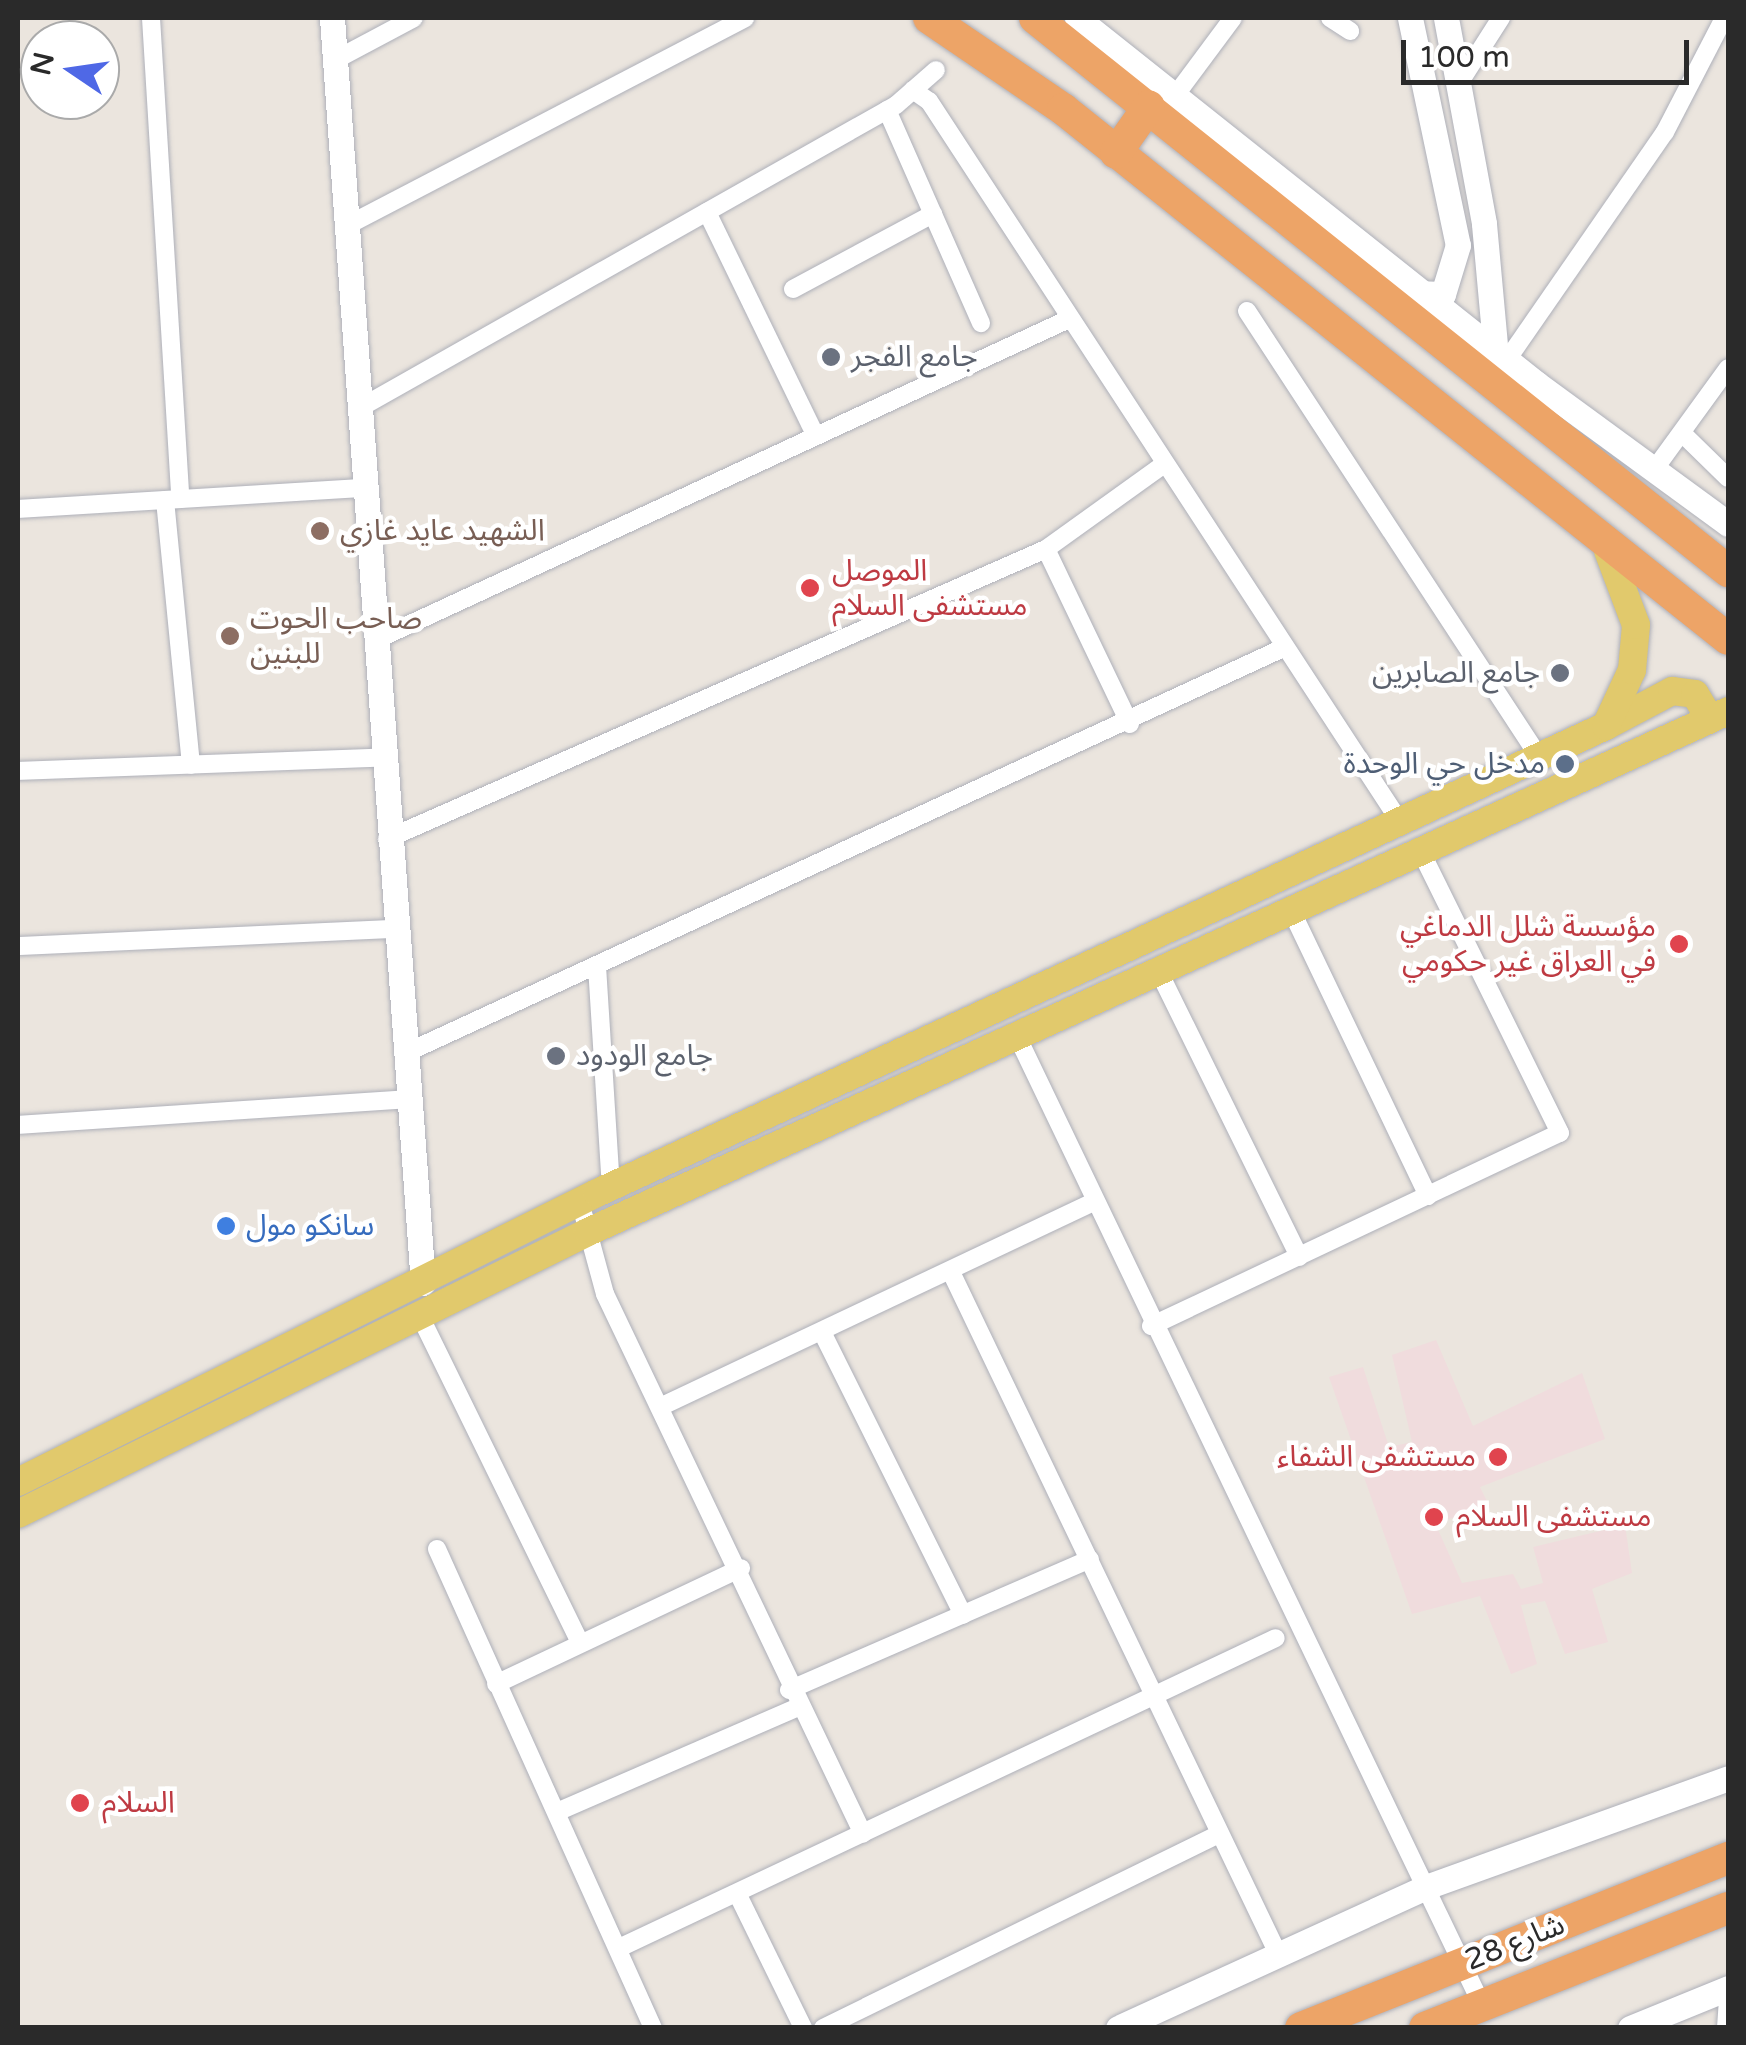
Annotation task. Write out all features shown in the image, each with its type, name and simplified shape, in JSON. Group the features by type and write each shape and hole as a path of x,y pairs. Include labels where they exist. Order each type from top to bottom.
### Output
{"highway":[{"path":"928,18 1116,153 1608,551 1728,638"},
{"path":"1036,18 1162,101 1364,280 1725,566"},
{"path":"1116,153 1162,101"},
{"name":"شارع 28","path":"1301,2028 1728,1858"},
{"name":"شارع 28","path":"1425,2028 1728,1908"}],"main road":[{"path":"332,18 378,639 392,929 408,1052 423,1283"},
{"path":"1076,18 1162,101 1728,524"},
{"path":"1364,280 1427,296 1443,294 1456,276 1458,245 1410,18"},
{"path":"1446,18 1460,82 1500,355 1524,409"},
{"path":"1606,726 1632,670 1636,625 1608,551"},
{"path":"18,1482 611,1187 1402,826 1541,760 1672,691 1695,694 1718,713 1420,850 1161,976 588,1232 422,1320 18,1514"},
{"path":"1118,2028 1426,1887 1728,1778"},
{"path":"1630,2028 1728,1988"}],"street":[{"path":"151,18 173,499 192,765"},
{"path":"335,60 414,18"},
{"path":"346,226 745,18"},
{"path":"1162,101 1233,18"},
{"path":"1330,18 1350,31"},
{"path":"1460,82 1501,18"},
{"path":"1500,355 1666,132 1724,18"},
{"path":"358,409 887,110 936,70"},
{"path":"913,90 1069,319 1281,648 1402,826"},
{"path":"887,110 981,323"},
{"path":"707,212 816,436"},
{"path":"793,289 934,214"},
{"path":"1246,311 1541,760"},
{"path":"378,639 1069,319"},
{"path":"1654,470 1728,368"},
{"path":"1682,433 1728,478"},
{"path":"387,840 1046,549 1163,466"},
{"path":"18,509 364,488"},
{"path":"1046,549 1130,724"},
{"path":"408,1052 1130,724 1281,648"},
{"path":"18,770 381,758"},
{"path":"1151,1326 1560,1133 1420,850"},
{"path":"1292,912 1428,1196"},
{"path":"18,946 392,929"},
{"path":"598,966 611,1187"},
{"path":"1161,976 1299,1257"},
{"path":"1018,1038 1091,1203 1482,2005"},
{"path":"18,1125 409,1099"},
{"path":"580,1202 605,1294 741,1568 794,1698 863,1834"},
{"path":"662,1406 1091,1203"},
{"path":"951,1272 1278,1954"},
{"path":"422,1320 579,1642"},
{"path":"822,1332 962,1614"},
{"path":"437,1549 653,2028"},
{"path":"557,1812 962,1614 1090,1560"},
{"path":"496,1684 741,1568"},
{"path":"619,1948 1276,1638"},
{"path":"822,2028 1219,1834"},
{"path":"737,1893 804,2028"},
{"path":"1726,2028 1728,2001"}],"shaded area":[{"path":"1436,1340 1473,1426 1582,1373 1605,1439 1480,1487 1490,1507 1435,1523 1462,1583 1513,1574 1521,1589 1543,1583 1533,1547 1625,1525 1632,1573 1592,1589 1608,1642 1565,1654 1545,1601 1521,1605 1537,1664 1511,1674 1480,1596 1412,1614 1329,1377 1363,1367 1389,1447 1412,1442 1392,1355"}],"place":[{"name":"جامع الفجر","path":"831,357"},
{"name":"الشهيد عايد غازي","path":"320,531"},
{"name":"الموصل مستشفى السلام","path":"810,588"},
{"name":"صاحب الحوت للبنين","path":"230,636"},
{"name":"جامع الصابرين","path":"1560,673"},
{"name":"مدخل حي الوحدة","path":"1565,764"},
{"name":"مؤسسة شلل الدماغي في العراق غير حكومي","path":"1679,944"},
{"name":"جامع الودود","path":"556,1056"},
{"name":"سانكو مول","path":"226,1226"},
{"name":"مستشفى الشفاء","path":"1498,1457"},
{"name":"مستشفى السلام","path":"1434,1517"},
{"name":"السلام","path":"80,1803"}]}
